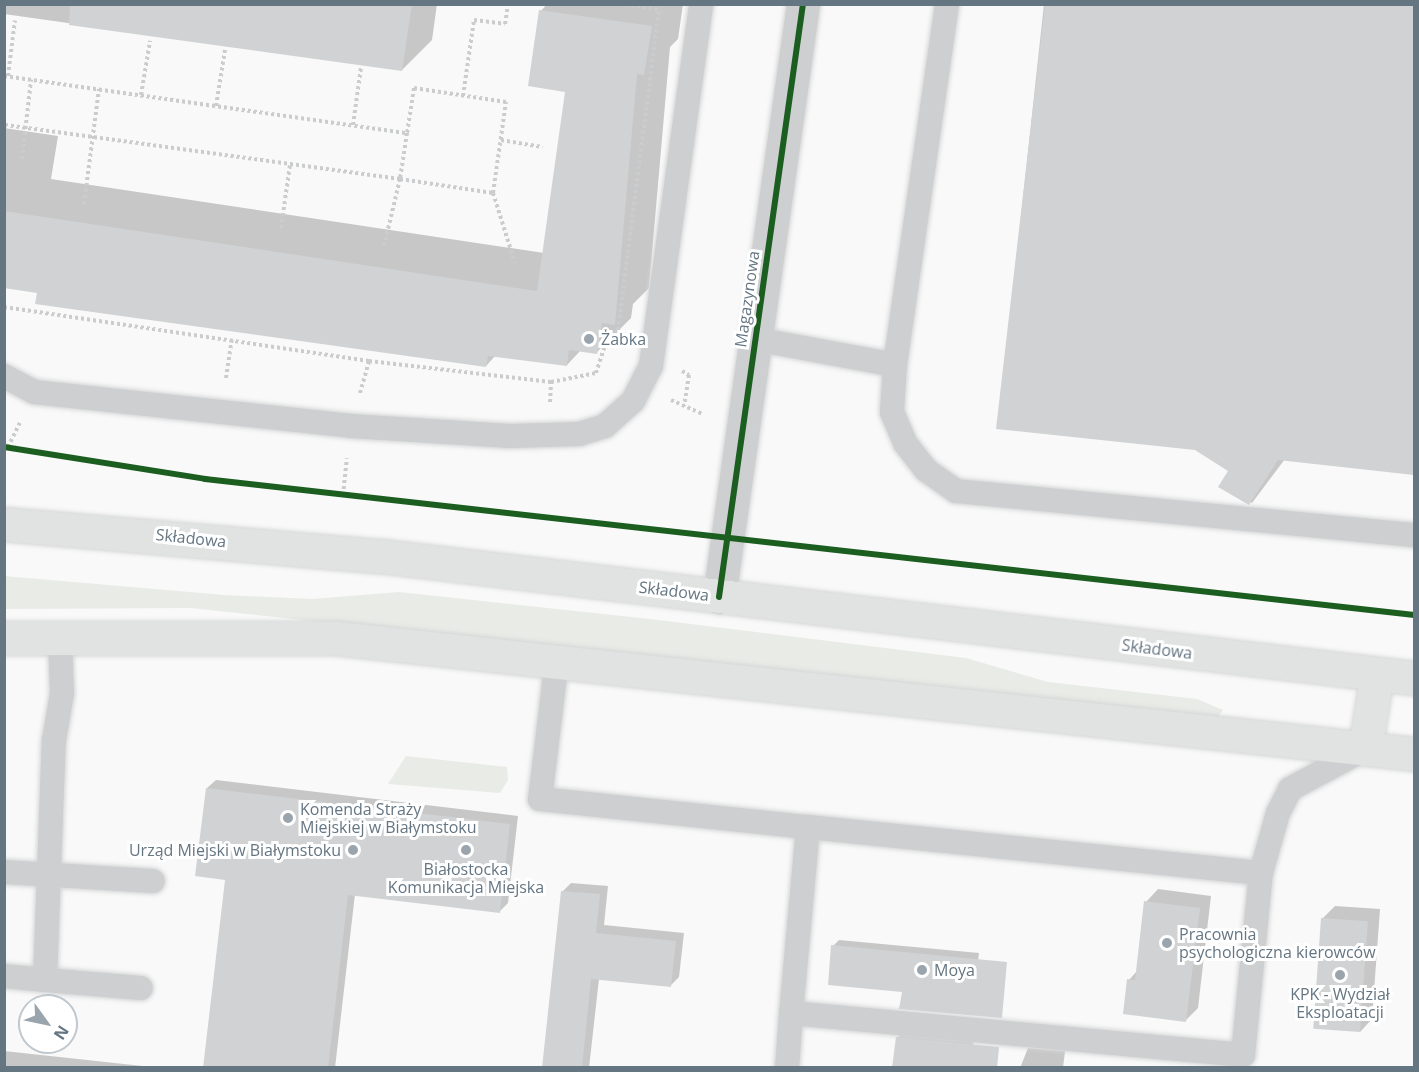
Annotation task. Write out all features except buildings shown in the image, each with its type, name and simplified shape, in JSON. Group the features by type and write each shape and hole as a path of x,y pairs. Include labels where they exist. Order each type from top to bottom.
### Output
{"main road":[{"name":"Składowa","path":"4,524 381,556 1414,678"},
{"path":"4,638 336,638 557,659 1414,754"},
{"path":"1365,749 1377,674"}],"street":[{"name":"Magazynowa","path":"719,597 803,4"}],"lane":[{"path":"4,376 34,392 221,412 510,436 579,434 605,426 633,401 651,366 701,4"},
{"path":"947,4 895,365 892,412 905,443 926,470 956,490 1414,535"},
{"path":"755,339 895,365"},
{"path":"45,980 60,637"},
{"path":"557,659 540,799 1261,873"},
{"path":"791,1013 1242,1061 1261,873 1290,789 1365,749"},
{"path":"787,1068 808,827"},
{"path":"4,872 153,881"},
{"path":"4,976 141,988"}],"path":[{"path":"463,96 474,20 505,24 508,4"},
{"path":"4,307 232,338 369,362 551,382 596,373 607,340 618,330 659,10 625,4"},
{"path":"15,20 6,76 407,133"},
{"path":"141,95 150,41"},
{"path":"216,106 225,50"},
{"path":"353,125 362,67"},
{"path":"22,159 31,80"},
{"path":"384,246 400,179 414,88 506,102 493,193 515,263"},
{"path":"84,204 99,89"},
{"path":"4,125 493,193"},
{"path":"501,140 542,147"},
{"path":"281,228 290,165"},
{"path":"221,412 232,338"},
{"path":"676,402 703,414"}],"shaded area":[{"path":"4,576 224,595 312,599 399,592 650,619 966,658 1048,682 1197,699 1223,710 1216,719 191,608 5,609"},
{"path":"406,756 507,767 508,780 500,793 388,784"}],"cycle path":[{"path":"719,597 803,4"},
{"path":"4,447 205,479 1414,615"}],"place":[{"name":"Żabka","path":"589,339"},
{"name":"Komenda Straży Miejskiej w Białymstoku","path":"288,818"},
{"name":"Urząd Miejski w Białymstoku","path":"353,850"},
{"name":"Białostocka Komunikacja Miejska","path":"466,850"},
{"name":"Pracownia psychologiczna kierowców","path":"1167,943"},
{"name":"Moya","path":"922,970"},
{"name":"KPK - Wydział Eksploatacji","path":"1340,975"}]}
